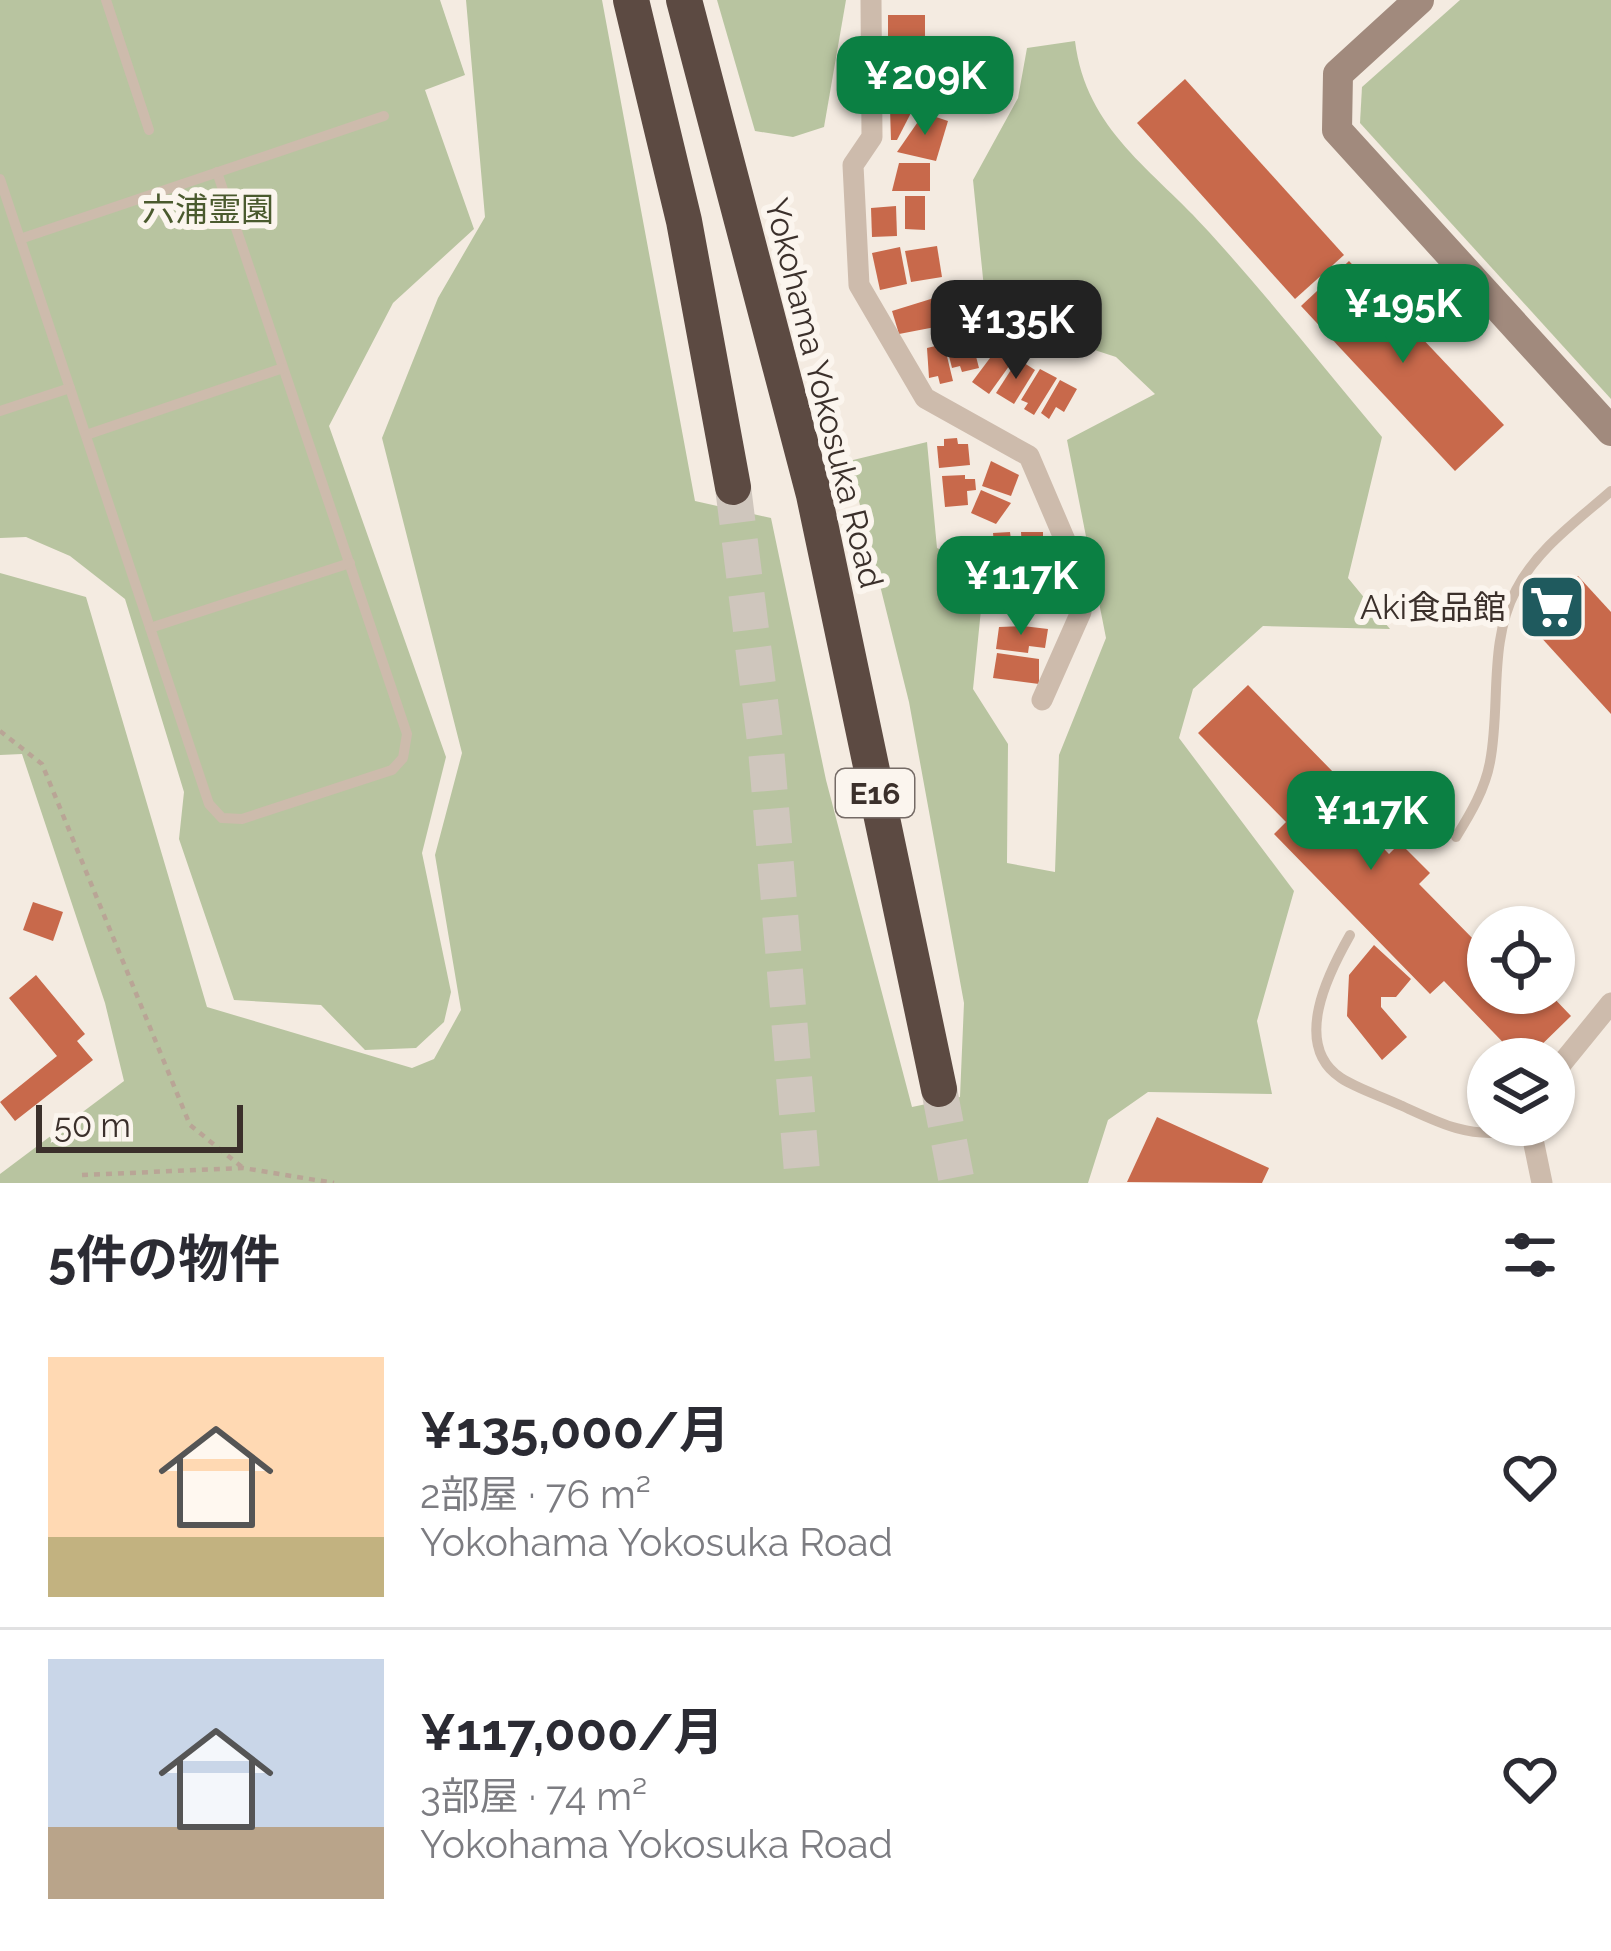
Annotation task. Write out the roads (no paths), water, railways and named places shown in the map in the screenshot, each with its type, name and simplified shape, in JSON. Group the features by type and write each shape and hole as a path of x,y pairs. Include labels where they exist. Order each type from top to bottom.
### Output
{"highway":[{"path":"631,0 684,220 733,487"},
{"name":"Yokohama Yokosuka Road","path":"684,0 814,495 939,1089"}],"street":[{"path":"871,0 872,137 853,165 859,285 925,398 1029,455 1079,572 1081,612 1042,700"},
{"path":"1420,0 1338,74 1337,130 1611,430"},
{"path":"1575,1047 1611,1003"},
{"path":"1534,1146 1542,1183"}],"lane":[{"path":"106,0 149,130"},
{"path":"20,239 384,116"},
{"path":"0,179 209,804 222,818 242,820 392,770 403,758 407,734 217,172"},
{"path":"86,435 284,368"},
{"path":"0,411 70,388"},
{"path":"1456,837 1488,771 1500,640 1515,592 1530,566 1611,491"},
{"path":"150,628 350,563"},
{"path":"1350,934 1320,999 1317,1034 1323,1058 1338,1076 1467,1132"}],"tunnel":[{"path":"733,487 766,749 803,1183"},
{"path":"939,1089 957,1183"}],"place":[{"name":"Aki食品館","path":"1552,607"}],"park label":[{"name":"六浦霊園","path":"208,209"}]}
